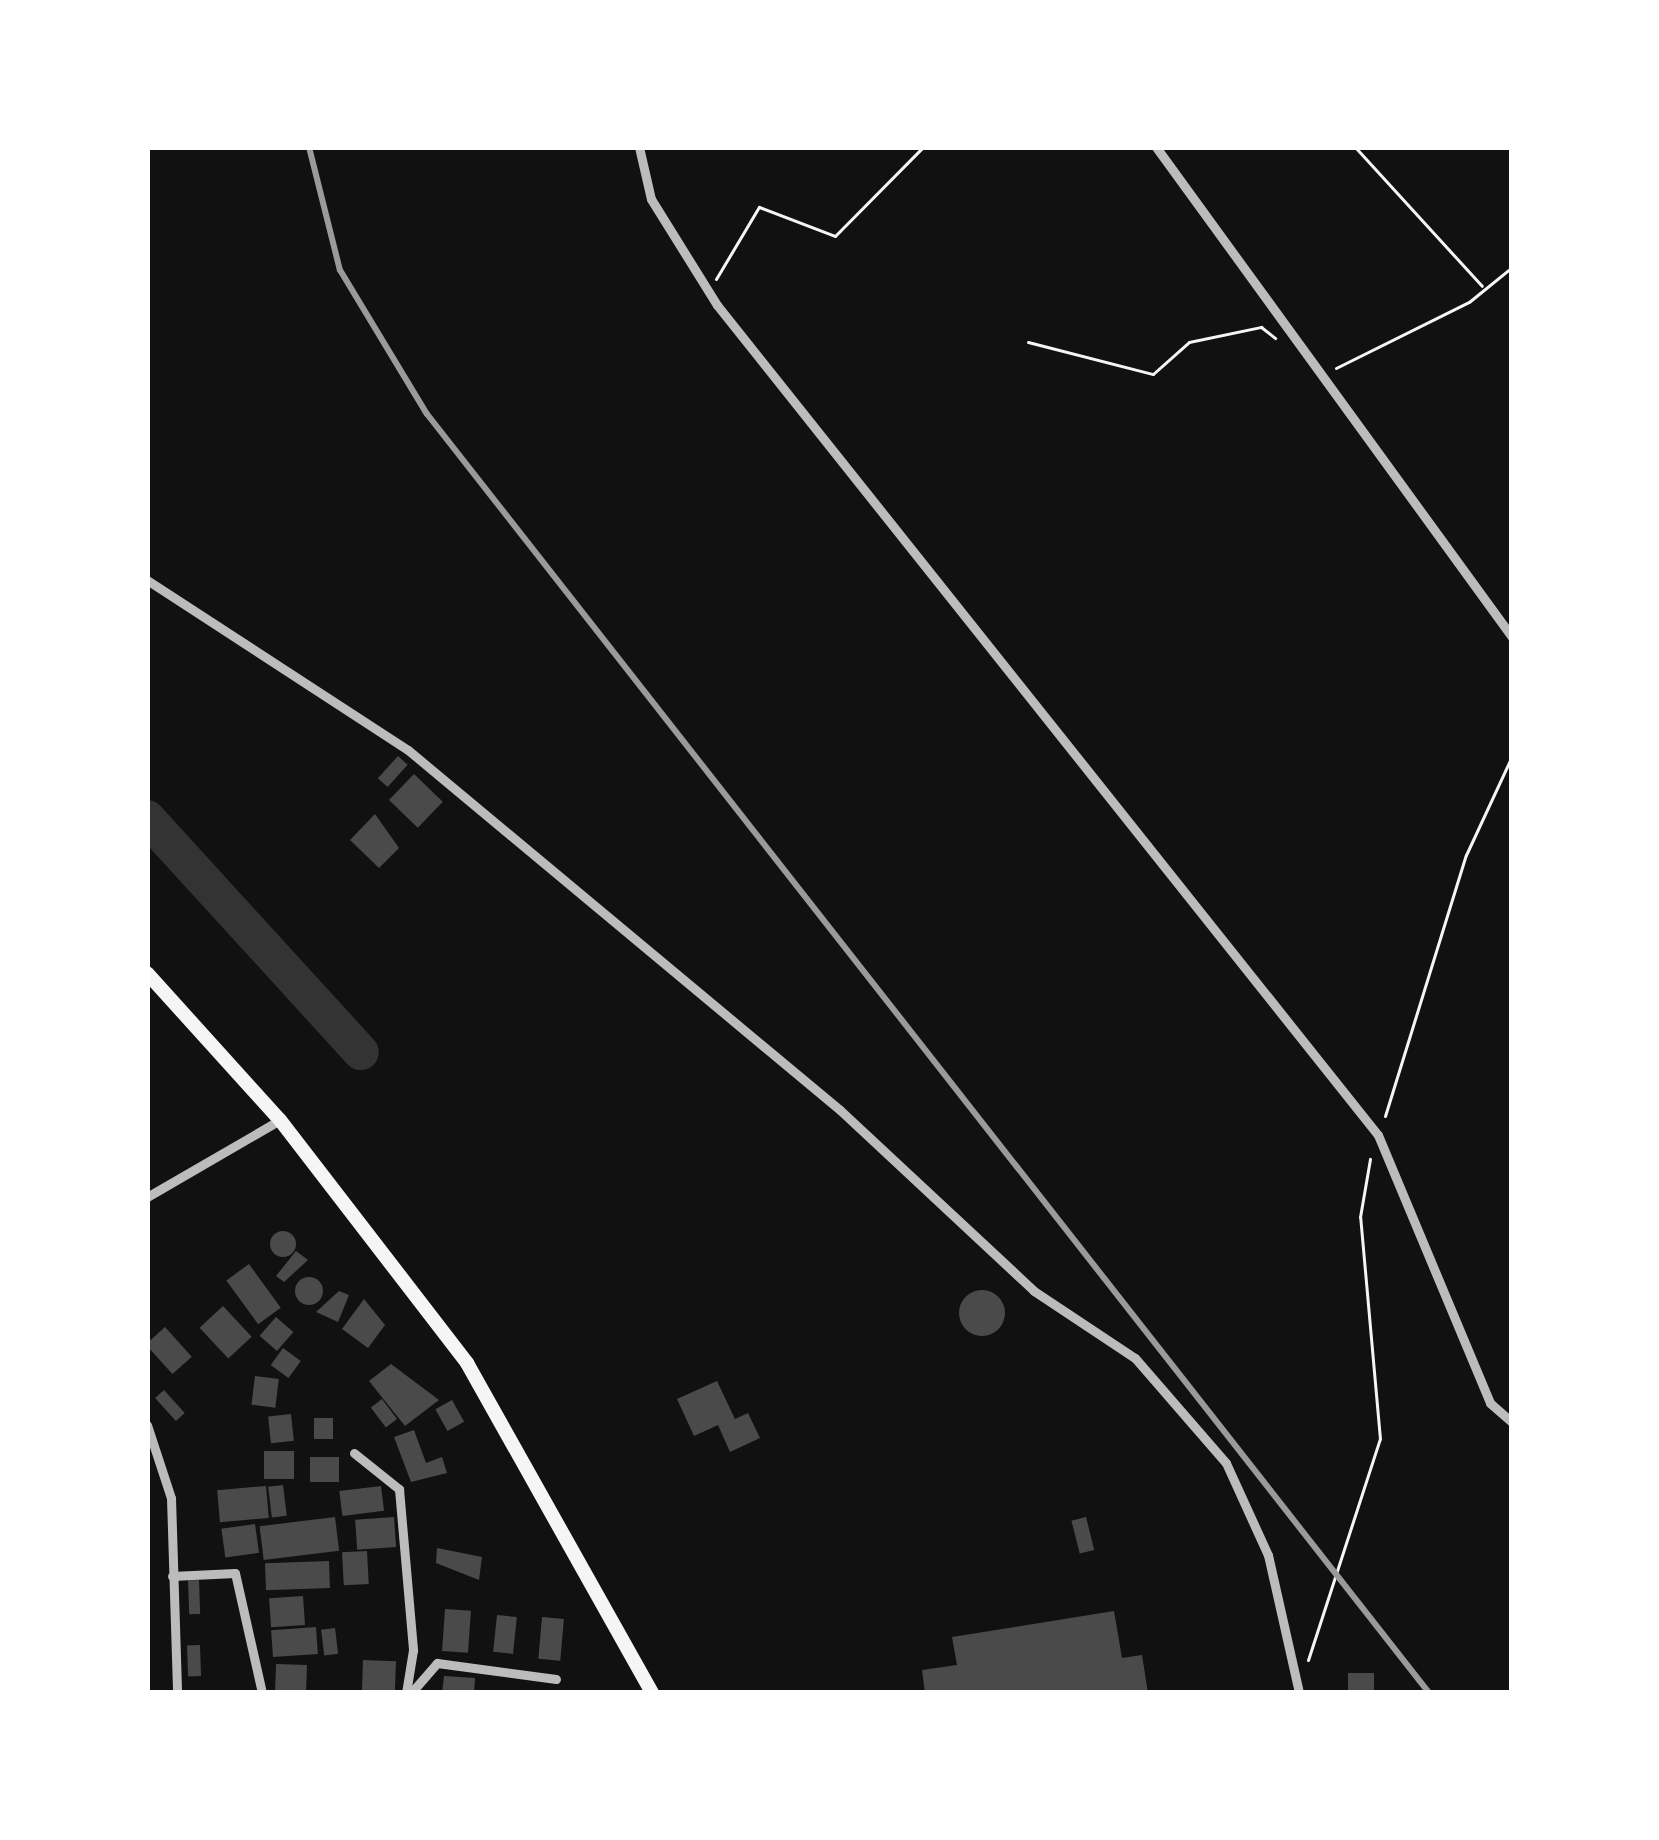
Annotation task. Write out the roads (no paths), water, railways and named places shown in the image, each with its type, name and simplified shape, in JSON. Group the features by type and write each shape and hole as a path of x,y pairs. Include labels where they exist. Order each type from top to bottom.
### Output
{"main road":[{"path":"147,973 280,1120 467,1363 541,1478 652,1693"}],"street":[{"path":"639,147 651,199 709,291 1378,1135 1490,1403 1512,1422"},
{"path":"1156,147 1512,637"},
{"path":"147,580 408,750 840,1110 1034,1291 1149,1372 1226,1463 1268,1556 1299,1693"},
{"path":"147,1197 280,1120"},
{"path":"147,1425 164,1453 177,1693"},
{"path":"354,1453 399,1489 413,1650 409,1693"},
{"path":"172,1576 235,1574 262,1693"},
{"path":"409,1693 437,1663 556,1679"}],"waterway":[{"path":"147,818 361,1052"}],"railway":[{"path":"309,147 340,270 427,414 1429,1693"}]}
